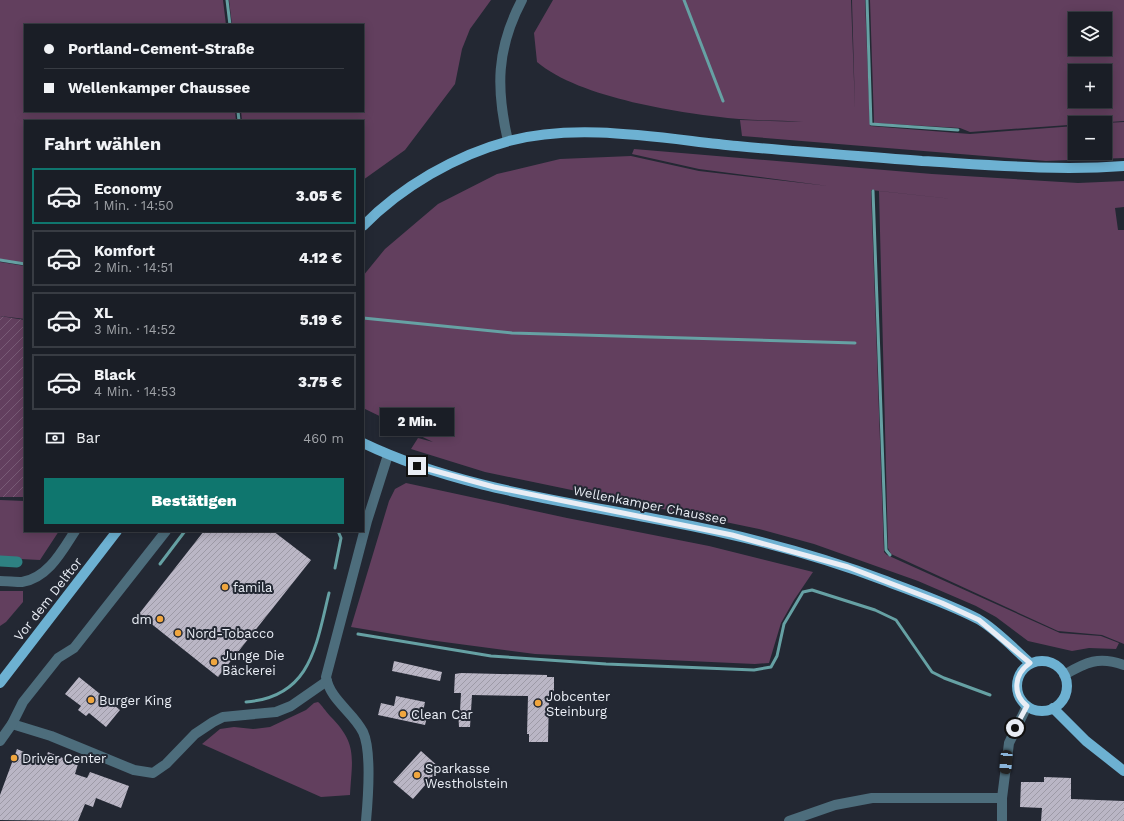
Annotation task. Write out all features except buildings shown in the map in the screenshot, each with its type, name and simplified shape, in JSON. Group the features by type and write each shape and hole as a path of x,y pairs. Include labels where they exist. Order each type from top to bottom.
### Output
{"main road":[{"path":"364,225 398,194 436,171 476,153 508,141 567,133 610,134 774,150 1017,168 1083,169 1124,166"},
{"name":"Wellenkamper Chaussee","path":"364,443 388,455 426,468 494,487 732,535 848,567 942,603 979,620 1030,663"},
{"name":"Vor dem Delftor","path":"0,683 116,532"},
{"path":"1040,660 1050,662 1059,668 1064,675 1067,686 1065,695 1060,703 1053,708 1039,711 1027,706 1018,695 1016,686 1020,673 1030,663 1040,660"},
{"path":"1053,708 1086,741 1124,771"}],"street":[{"path":"508,141 499,91 500,64 505,38 522,0"},
{"path":"365,520 388,455"},
{"path":"0,581 22,582 41,576 54,561 74,532"},
{"path":"0,741 12,724 23,702 58,658 74,648 165,532"},
{"path":"362,532 327,672 327,682 333,694 364,733 368,784 366,821"},
{"path":"1064,675 1085,663 1095,660 1124,665"},
{"path":"12,724 52,736 134,770 153,772 166,764 195,734 213,722 223,717 276,712 291,706 327,682"},
{"path":"1002,821 1002,798 1008,743 1027,706"},
{"path":"789,821 834,805 872,798 1002,798"}],"shaded area":[{"path":"0,0 223,0 226,24 24,24 24,112 235,112 236,120 24,120 24,263 0,259"},
{"path":"229,0 491,0 470,29 462,49 455,84 405,150 364,179 364,120 242,120 241,112 364,112 364,24 232,24"},
{"path":"553,0 851,0 855,109 852,0 865,0 870,126 970,134 1068,127 1068,160 1072,160 1046,161 742,136 740,120 803,122 716,117 662,108 605,95 555,75 537,62 534,33"},
{"path":"870,0 1124,0 1124,121 1112,122 1112,116 1068,116 1068,125 970,132 960,128 874,123"},
{"path":"1124,122 1124,158 1112,158 1112,123"},
{"path":"634,149 932,174 1078,183 1124,181 1124,207 1115,208 1118,230 1124,230 1124,644 1102,635 1058,631 891,554 888,548 879,191 971,201 871,190 884,552 887,555 1060,633 1101,636 1119,643 1116,649 1089,648 1072,651 1028,641 996,617 976,606 918,581 814,544 759,529 485,472 411,449 418,438 433,442 364,408 364,275 385,249 438,204 497,174 560,159 631,156 699,171 828,186 699,169 632,154"},
{"path":"0,262 24,266 24,319 0,316"},
{"path":"0,316 24,320 24,497 0,497"},
{"path":"406,483 567,518 709,546 813,572 794,600 781,623 769,663 755,664 535,654 429,640 351,627 389,501 395,489"},
{"path":"0,500 24,501 24,532 58,532 40,560 0,558"},
{"path":"0,591 23,591 23,602 6,622 0,626"},
{"path":"318,702 339,726 349,744 352,761 350,795 321,797 202,744 220,729 234,727 253,729 270,727 306,710 314,703"}],"waterway":[{"path":"227,0 230,24"},
{"path":"684,0 723,101"},
{"path":"867,0 871,124 958,130"},
{"path":"238,112 239,120"},
{"path":"873,191 886,550 890,555"},
{"path":"0,260 24,264"},
{"path":"364,318 512,333 855,343"},
{"path":"160,564 184,532"},
{"path":"335,568 341,538 338,532"},
{"path":"0,561 17,562"},
{"path":"358,634 491,656 606,664 754,670 771,667 777,656 784,624 803,592 812,590 875,610 896,620 932,672 990,695"},
{"path":"246,702 268,698 285,690 297,679 307,666 320,632 329,593"}],"place":[{"name":"famila","path":"225,587"},
{"name":"dm","path":"160,619"},
{"name":"Nord-Tobacco","path":"178,633"},
{"name":"Junge Die Bäckerei","path":"214,662"},
{"name":"Burger King","path":"91,700"},
{"name":"Jobcenter Steinburg","path":"538,703"},
{"name":"Clean Car","path":"403,714"},
{"name":"Driver Center","path":"14,758"},
{"name":"Sparkasse Westholstein","path":"417,775"}],"route":[{"path":"417,466 457,478 543,498 667,521 788,549 848,567 942,603 979,620 1006,641 1030,663 1022,669 1018,677 1016,686 1018,695 1027,706 1015,728"}]}
